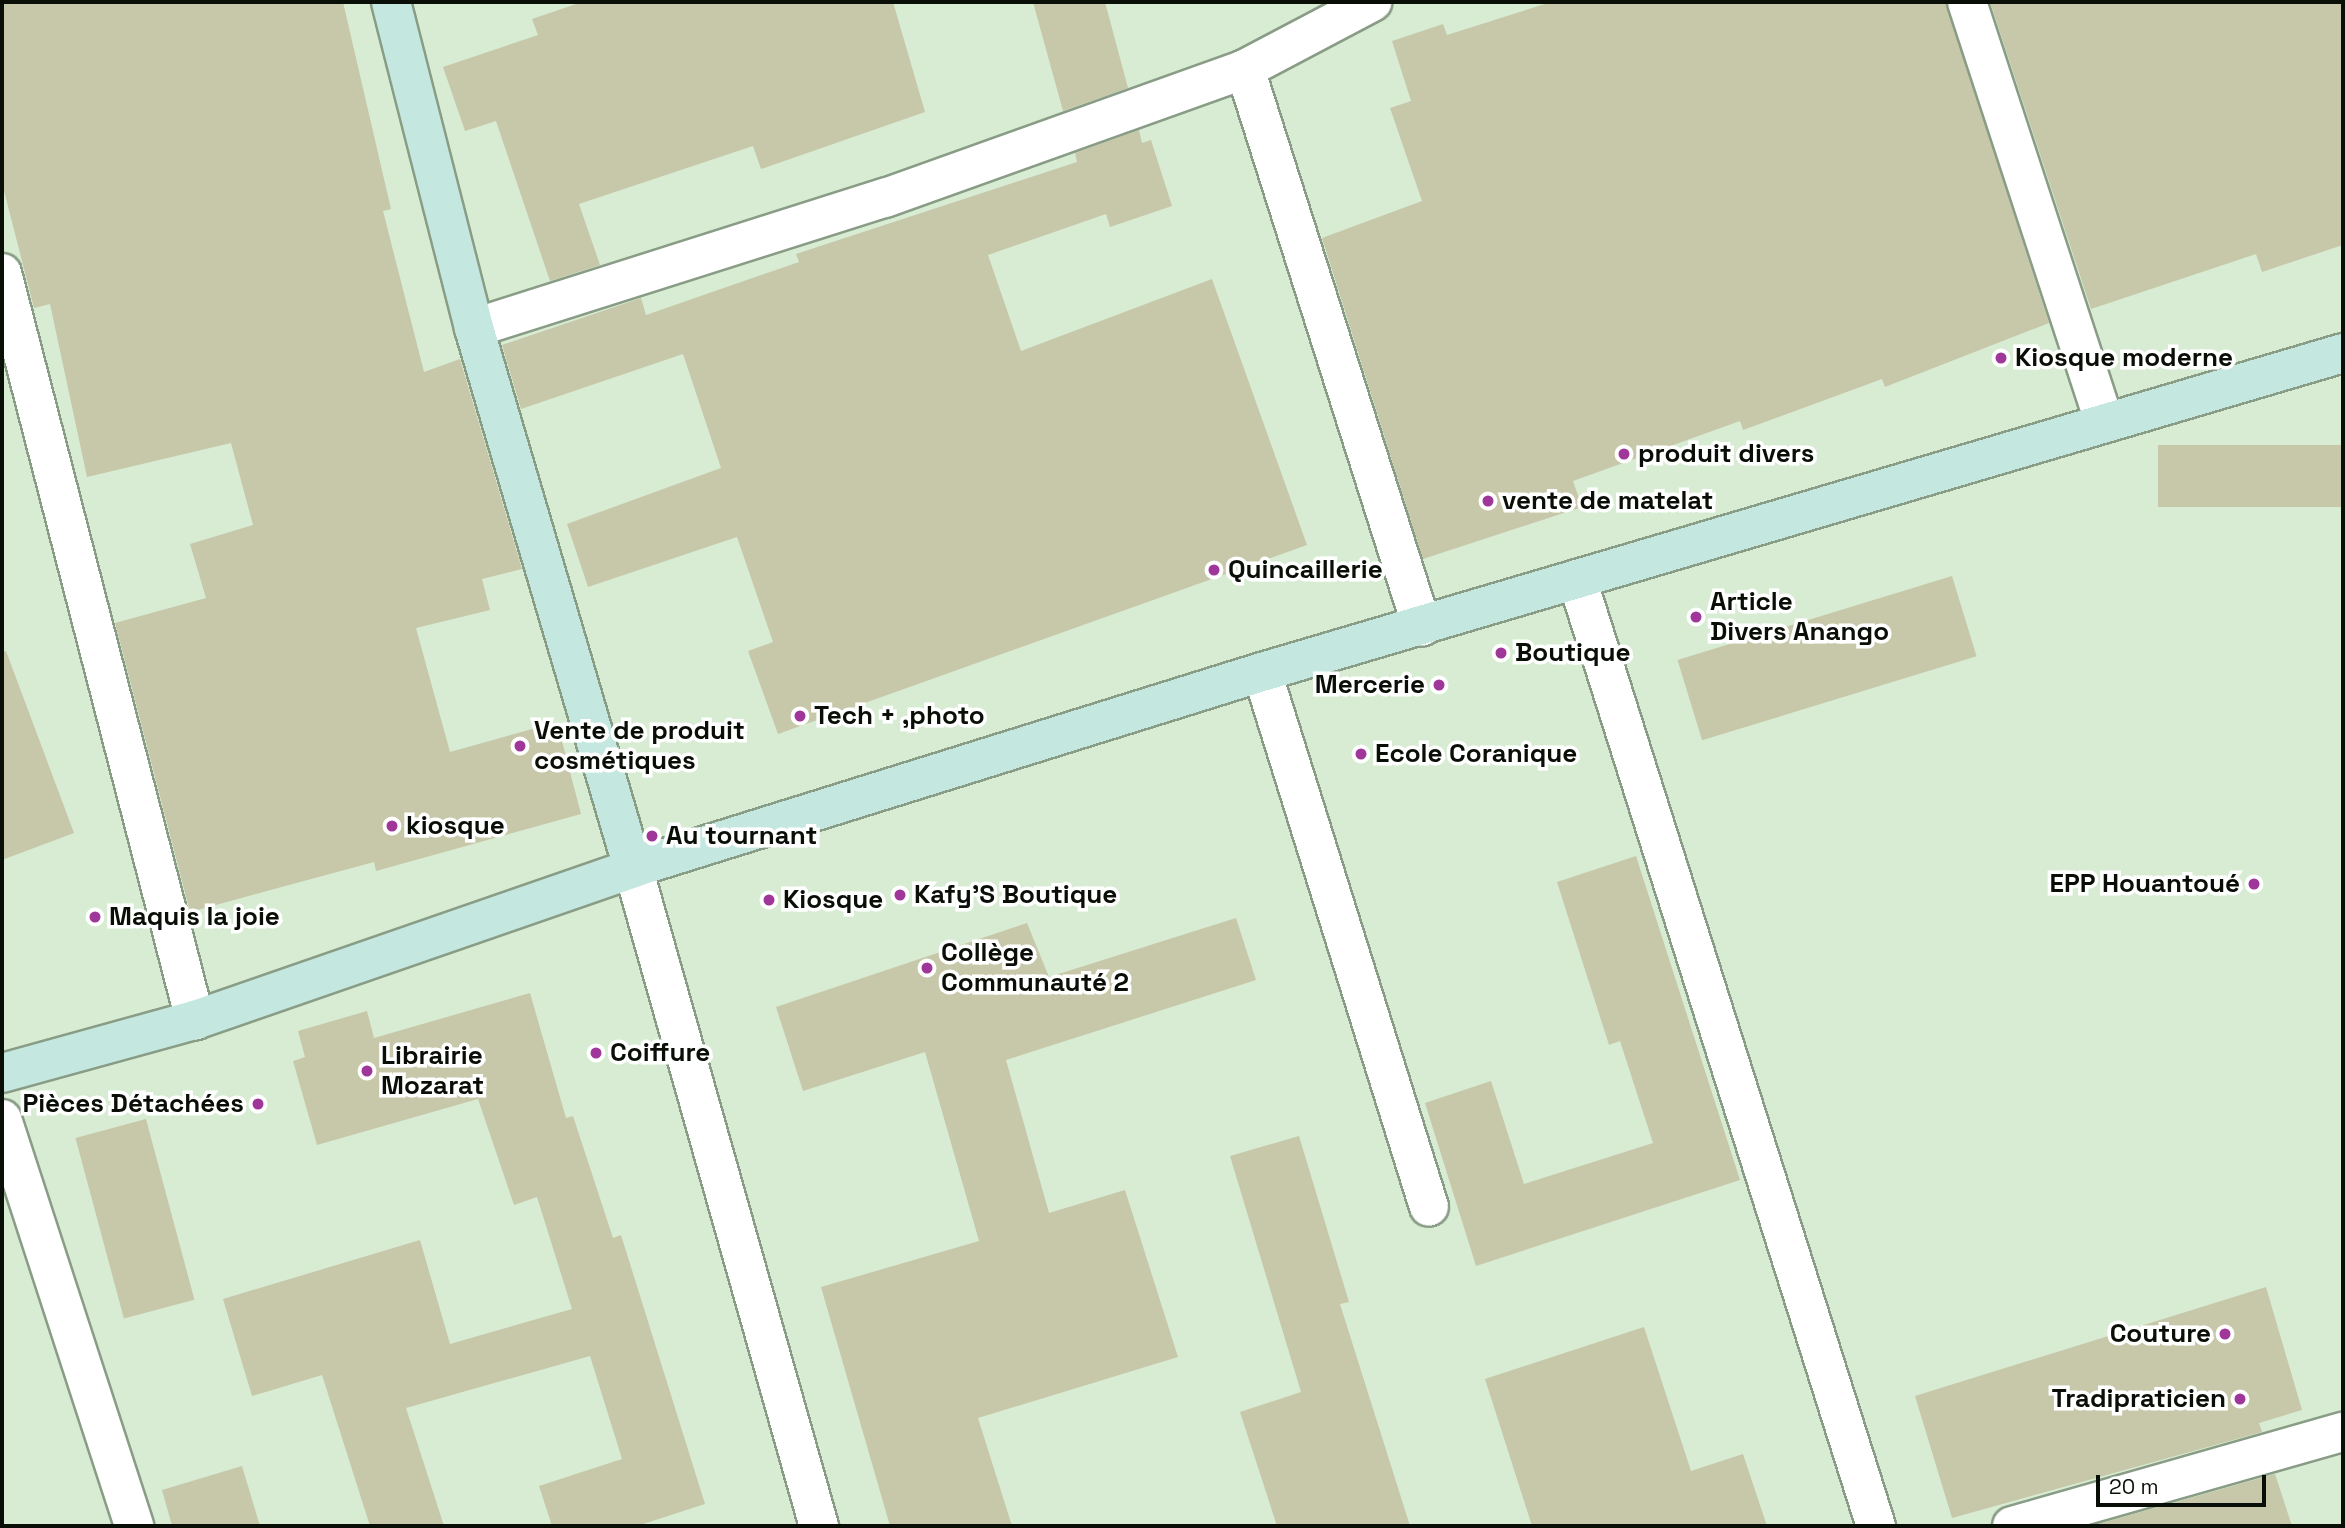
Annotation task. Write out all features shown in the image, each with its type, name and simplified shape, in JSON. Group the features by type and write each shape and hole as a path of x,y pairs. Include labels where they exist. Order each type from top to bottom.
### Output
{"street":[{"path":"391,2 474,328 634,868 819,1526"},
{"path":"474,328 886,198 1245,69 1372,2"},
{"path":"1968,2 2105,423"},
{"path":"1245,69 1422,627"},
{"path":"2,273 195,1020"},
{"path":"2,1073 195,1020 634,868 1262,672 1422,627 2343,353"},
{"path":"1577,579 1876,1526"},
{"path":"1262,672 1429,1207"},
{"path":"2,1119 134,1526"},
{"path":"2012,1526 2343,1432"}],"building":[{"path":"2,2 343,2 391,209 383,211 424,372 460,359 522,569 482,579 490,610 416,628 450,752 557,722 581,814 376,871 374,862 190,912 115,623 206,598 190,544 253,525 231,443 87,477 50,304 34,308 2,183"},
{"path":"582,2 893,2 925,112 761,169 753,146 579,204 600,265 550,281 496,121 465,131 443,67 538,35 532,19"},
{"path":"1033,2 1105,2 1128,88 1063,111"},
{"path":"1551,2 1946,2 2049,323 1885,387 1882,379 1743,430 1740,421 1573,481 1582,507 1423,559 1322,238 1422,201 1390,108 1411,101 1392,41 1443,24 1447,35"},
{"path":"1990,2 2343,2 2343,245 2262,272 2256,254 2091,309"},
{"path":"1139,130 1142,143 1151,140 1172,206 1110,227 1106,214 988,255 1021,351 1212,279 1307,545 778,734 748,651 773,642 737,537 588,587 567,524 721,468 683,354 521,409 502,345 641,298 646,315 799,262 796,254 1077,162 1075,153"},
{"path":"2158,445 2343,445 2343,507 2158,507"},
{"path":"1952,576 1977,656 1702,740 1678,660"},
{"path":"6,651 74,833 2,860 2,652"},
{"path":"1636,856 1740,1180 1476,1266 1425,1103 1491,1081 1524,1184 1653,1143 1620,1041 1609,1045 1557,882"},
{"path":"1236,918 1256,980 1006,1060 1049,1213 1125,1190 1178,1357 978,1418 1012,1526 890,1526 821,1287 979,1241 925,1052 803,1091 776,1007 1027,923 1049,977"},
{"path":"530,993 566,1118 573,1116 613,1238 621,1235 705,1504 637,1526 552,1526 539,1486 622,1459 590,1356 406,1408 444,1526 370,1526 322,1375 252,1396 223,1299 420,1240 450,1344 572,1309 537,1197 514,1205 478,1099 317,1145 293,1061 305,1057 298,1031 367,1011 374,1038"},
{"path":"146,1119 194,1300 124,1319 75,1138"},
{"path":"1299,1136 1349,1302 1340,1304 1410,1526 1277,1526 1240,1412 1301,1392 1230,1156"},
{"path":"2266,1287 2302,1410 2259,1423 2262,1432 1952,1518 1915,1396"},
{"path":"1644,1327 1691,1471 1743,1454 1767,1526 1532,1526 1485,1379"},
{"path":"242,1466 260,1526 172,1526 162,1490"},
{"path":"2275,1474 2292,1526 2091,1526"}],"place":[{"name":"Kiosque moderne","path":"2001,358"},
{"name":"produit divers","path":"1624,454"},
{"name":"vente de matelat","path":"1488,501"},
{"name":"Quincaillerie","path":"1214,570"},
{"name":"Article Divers Anango","path":"1696,617"},
{"name":"Boutique","path":"1501,653"},
{"name":"Mercerie","path":"1439,685"},
{"name":"Tech + ,photo","path":"800,716"},
{"name":"Vente de produit cosmétiques","path":"520,746"},
{"name":"Ecole Coranique","path":"1361,754"},
{"name":"kiosque","path":"392,826"},
{"name":"Au tournant","path":"652,836"},
{"name":"EPP Houantoué","path":"2254,884"},
{"name":"Kafy'S Boutique","path":"900,895"},
{"name":"Kiosque","path":"769,900"},
{"name":"Maquis la joie","path":"95,917"},
{"name":"Collège Communauté 2","path":"927,968"},
{"name":"Coiffure","path":"596,1053"},
{"name":"Librairie Mozarat","path":"367,1071"},
{"name":"Pièces Détachées","path":"258,1104"},
{"name":"Couture","path":"2225,1334"},
{"name":"Tradipraticien","path":"2240,1399"}]}
